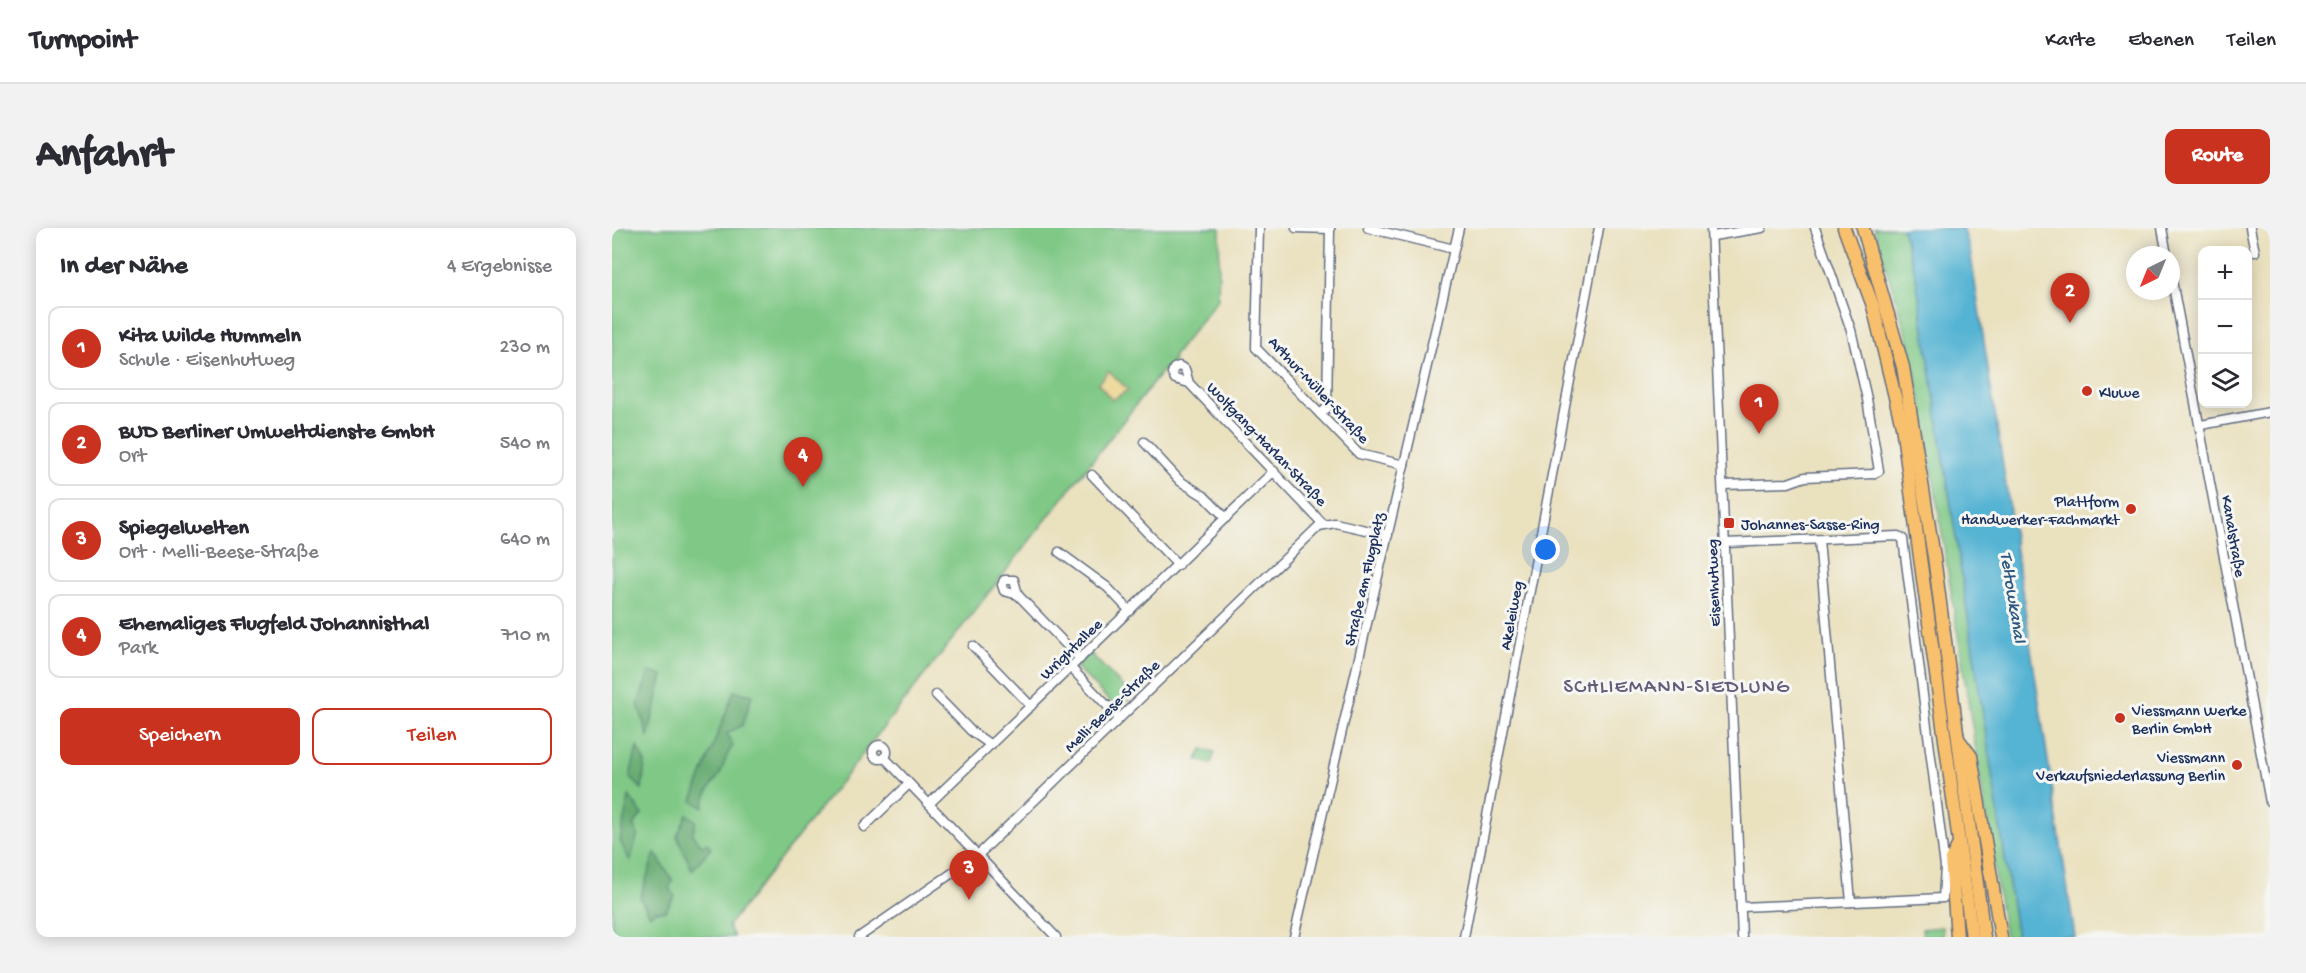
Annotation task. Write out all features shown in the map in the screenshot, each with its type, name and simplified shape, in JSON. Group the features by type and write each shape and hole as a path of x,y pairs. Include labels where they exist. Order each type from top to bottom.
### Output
{"highway":[{"path":"1844,228 1873,306 1902,426 1972,937"},
{"path":"1863,228 1903,367 1934,557 1984,937"},
{"path":"1958,738 1971,756 2001,937"},
{"path":"1957,937 1951,859 1958,846"}],"street":[{"name":"Arthur-Müller-Straße","path":"1259,228 1256,348 1359,454 1404,465"},
{"path":"1296,228 1330,229 1327,408 1320,414"},
{"path":"1368,228 1454,249"},
{"name":"Straße am Flugplatz","path":"1294,937 1460,228"},
{"name":"Akeleiweg","path":"1464,937 1599,228"},
{"path":"1712,232 1762,228"},
{"path":"1723,485 1788,483 1805,477 1874,474 1879,471 1867,399 1851,330 1815,228"},
{"path":"2162,228 2165,246"},
{"path":"2250,228 2254,252"},
{"name":"Eisenhutweg","path":"1712,232 1742,937"},
{"name":"Kanalstraße","path":"2176,300 2270,802"},
{"name":"Wolfgang-Harlan-Straße","path":"1189,383 1323,524"},
{"path":"2201,425 2270,412"},
{"path":"1144,442 1180,481 1204,496 1226,518"},
{"name":"Wrightallee","path":"929,804 1274,471"},
{"path":"1092,475 1178,565"},
{"path":"1323,524 1335,523 1388,535"},
{"name":"Melli-Beese-Straße","path":"859,937 977,856 1313,531 1323,524"},
{"path":"1725,543 1898,536 1903,539 1945,867 1943,898 1741,907"},
{"path":"1819,540 1851,902"},
{"path":"1059,552 1107,587 1130,611"},
{"path":"1018,596 1080,659"},
{"path":"973,646 1031,706"},
{"path":"1071,668 1119,718"},
{"path":"936,695 971,731 991,745"},
{"path":"884,757 1056,937"},
{"path":"864,827 909,784"}],"green space":[{"path":"612,228 1220,228 1218,299 1173,357 1174,360 1166,371 1164,369 728,926 734,937 612,937"},
{"path":"1874,228 1902,228 1916,277 2017,937 2005,937 1925,425 1909,343"},
{"path":"1090,653 1132,696 1118,710 1076,667"},
{"path":"649,672 663,675 648,737 638,704"},
{"path":"734,691 752,695 743,725 727,733 733,746 709,790 703,807 692,801"},
{"path":"637,747 645,763 642,789 630,777"},
{"path":"1202,749 1215,752 1211,764 1197,760"},
{"path":"629,796 642,814 633,826 638,834 630,861 620,841"},
{"path":"687,814 696,821 692,835 703,846 707,843 711,848 692,870 677,836"},
{"path":"655,853 673,881 669,888 675,896 665,911 656,911 650,915 640,898"},
{"path":"1942,927 1943,937 1923,937 1922,929"}],"sand":[{"path":"1109,371 1128,390 1112,400 1098,383"}],"water":[{"name":"Teltowkanal","path":"1902,228 1963,228 1970,250 2075,937 2017,937 1916,277"}],"place":[{"name":"BUD Berliner Umweltdienste GmbH","path":"2070,323"},
{"name":"Kluwe","path":"2087,391"},
{"name":"Kita Wilde Hummeln","path":"1759,434"},
{"name":"Ehemaliges Flugfeld Johannisthal","path":"803,487"},
{"name":"Plattform Handwerker-Fachmarkt","path":"2131,509"},
{"name":"Johannes-Sasse-Ring","path":"1729,523"},
{"name":"Viessmann Werke Berlin GmbH","path":"2120,718"},
{"name":"Viessmann Verkaufsniederlassung Berlin","path":"2237,765"},
{"name":"Spiegelwelten","path":"969,900"}],"district":[{"name":"SCHLIEMANN-SIEDLUNG","path":"1677,685"}]}
